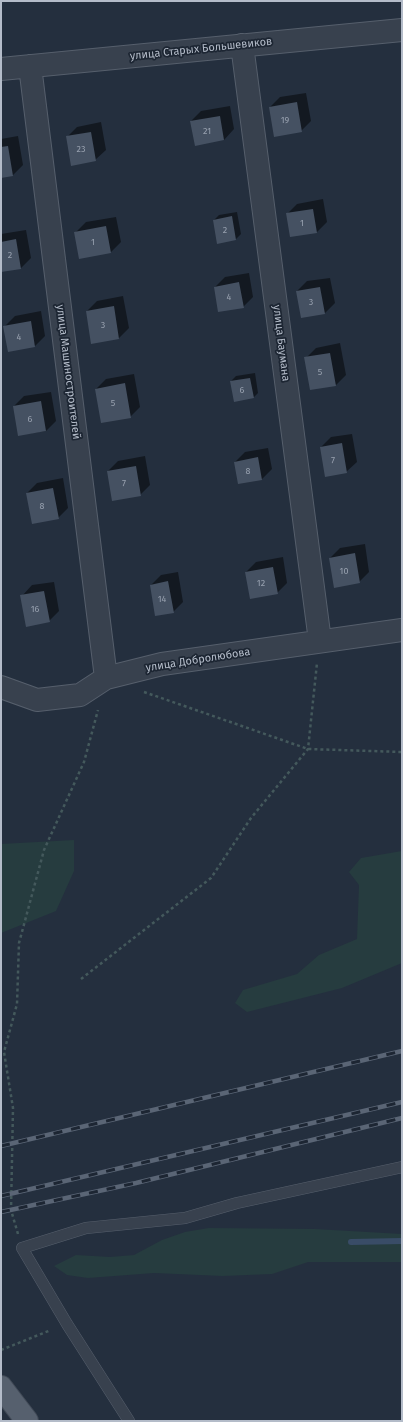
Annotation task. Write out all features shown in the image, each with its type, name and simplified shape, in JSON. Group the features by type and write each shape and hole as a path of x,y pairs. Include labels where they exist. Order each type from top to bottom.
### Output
{"main road":[{"path":"1,1387 27,1421"}],"street":[{"name":"улица Старых Большевиков","path":"1,68 402,30"},
{"name":"улица Баумана","path":"242,45 320,641"},
{"name":"улица Машиностроителей","path":"30,66 106,678"},
{"name":"улица Добролюбова","path":"1,687 37,700 80,696 106,678 162,664 402,630"}],"lane":[{"path":"129,1421 67,1324 22,1248 86,1228 185,1218 236,1203 402,1167"}],"path":[{"path":"81,979 211,878 251,818 308,749 320,641"},
{"path":"22,1248 11,1210 13,1108 4,1052 17,1004 19,944 44,850 84,762 106,678"},
{"path":"143,691 308,749 402,752"},
{"path":"1,1350 67,1324"}],"green space":[{"path":"74,840 74,871 56,911 1,933 1,844"},
{"path":"402,851 402,963 342,988 247,1012 235,1003 243,990 297,974 319,955 357,939 359,885 349,872 361,858"},
{"path":"209,1228 315,1229 402,1234 402,1262 308,1262 272,1274 223,1276 154,1273 88,1278 67,1275 54,1266 76,1255 110,1257 134,1255 162,1240 185,1232"}],"building":[{"path":"297,102 302,132 274,137 269,107"},
{"path":"220,116 224,140 195,146 190,121"},
{"path":"91,132 96,161 71,166 66,136"},
{"path":"8,146 13,176 1,178 1,147"},
{"path":"313,209 317,233 290,237 286,213"},
{"path":"232,216 236,240 217,244 213,220"},
{"path":"106,226 111,253 79,259 74,232"},
{"path":"16,239 21,269 1,272 1,242"},
{"path":"239,282 244,308 218,312 214,287"},
{"path":"320,287 325,314 301,318 296,291"},
{"path":"114,306 119,339 91,344 86,311"},
{"path":"31,321 35,347 8,352 3,326"},
{"path":"330,353 336,386 310,390 304,357"},
{"path":"250,378 254,398 234,402 230,381"},
{"path":"125,383 131,418 101,423 95,389"},
{"path":"41,401 46,431 18,436 13,406"},
{"path":"342,443 347,473 325,477 320,447"},
{"path":"258,457 262,480 238,484 234,462"},
{"path":"136,466 141,496 112,501 107,471"},
{"path":"53,488 59,519 32,524 26,493"},
{"path":"355,553 360,583 334,588 329,558"},
{"path":"273,567 278,594 250,599 245,572"},
{"path":"168,581 174,613 155,616 150,585"},
{"path":"44,591 50,622 26,627 20,595"}],"waterway":[{"path":"351,1242 402,1241"}],"railway":[{"path":"1,1146 402,1051"},
{"path":"1,1196 402,1102"},
{"path":"1,1212 136,1183 402,1118"}]}
